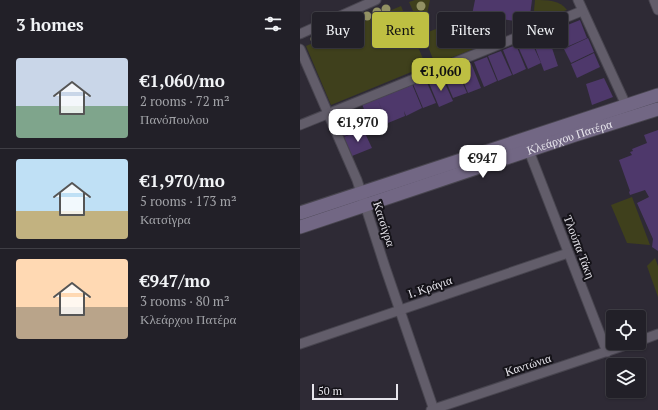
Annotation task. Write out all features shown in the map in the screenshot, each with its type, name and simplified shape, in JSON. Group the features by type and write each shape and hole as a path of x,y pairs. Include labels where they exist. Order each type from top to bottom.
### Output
{"street":[{"path":"300,34 376,0"},
{"path":"578,0 582,12 626,105"},
{"path":"654,0 658,10"},
{"path":"300,125 582,12"},
{"name":"Κατσίγρα","path":"300,49 361,192 433,410"},
{"name":"Κλεάρχου Πατέρα","path":"300,213 658,95"},
{"name":"Κλεάρχου Πατέρα","path":"300,227 658,109"},
{"name":"Τλούπα Τάκη","path":"529,151 607,352"},
{"name":"Ι. Κράγια","path":"300,344 568,253"},
{"path":"646,338 658,334"},
{"name":"Καντώνια","path":"433,410 613,350"}],"shaded area":[{"path":"415,0 430,0 428,12 413,12 409,2"},
{"path":"535,0 557,2 567,10 561,12 534,12"},
{"path":"401,6 404,12 387,12"},
{"path":"372,18 372,48 418,48 426,66 331,105 306,46 312,43 312,48 364,48 364,22"},
{"path":"436,29 437,48 476,48 435,64 429,48 429,32"},
{"path":"632,197 650,245 627,243 611,205"},
{"path":"655,258 658,266 658,297 647,266"}],"building":[{"path":"475,0 532,0 530,12 513,12 513,21 505,20 505,12 473,12"},
{"path":"580,20 587,38 568,46 568,25"},
{"path":"588,38 594,52 571,63 564,49"},
{"path":"513,46 513,48 517,48 526,69 513,75 503,50"},
{"path":"519,48 534,48 541,63 528,69"},
{"path":"535,48 552,48 558,66 544,71"},
{"path":"501,51 512,75 498,81 488,56"},
{"path":"594,53 600,67 577,78 571,64"},
{"path":"487,57 497,81 484,87 474,62"},
{"path":"471,63 481,88 468,93 458,69"},
{"path":"456,68 467,93 453,98 443,74"},
{"path":"442,77 453,101 439,107 429,83"},
{"path":"425,78 436,103 423,108 413,84"},
{"path":"604,78 613,97 592,105 586,84"},
{"path":"412,84 422,108 406,116 404,111 405,116 388,123 378,101 388,124 372,131 362,104"},
{"path":"349,109 358,130 343,137 334,115"},
{"path":"363,129 372,148 352,156 344,137"},
{"path":"658,130 658,251 652,247 653,239 637,203 649,197 645,190 630,195 619,160 632,155 630,152 633,151 632,149 647,143 644,135"}]}
